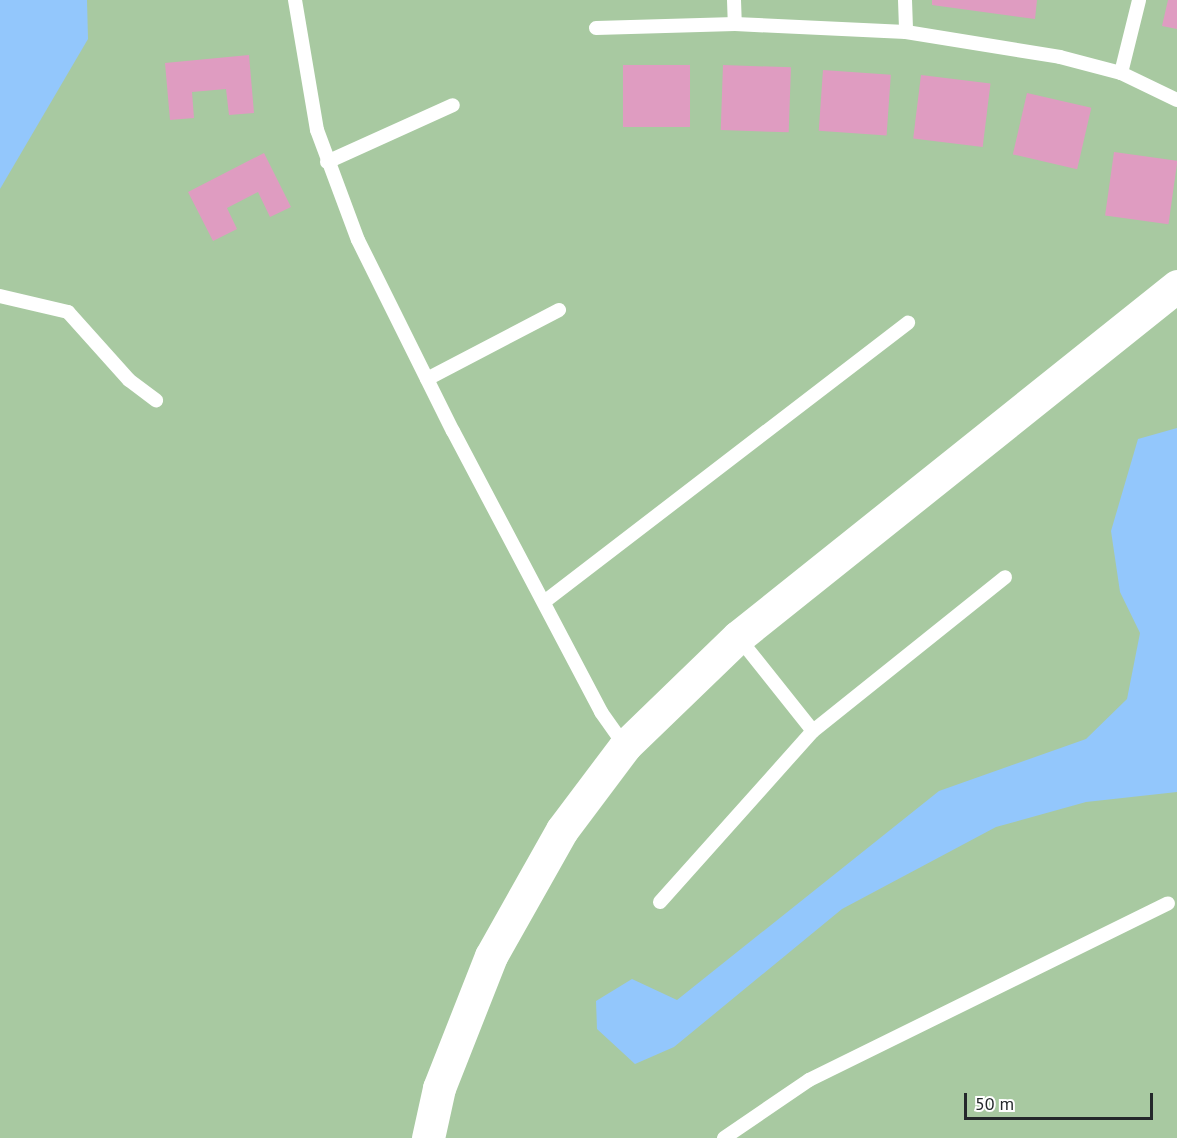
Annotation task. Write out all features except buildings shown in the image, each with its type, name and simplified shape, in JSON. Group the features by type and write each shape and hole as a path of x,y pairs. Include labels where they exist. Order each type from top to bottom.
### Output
{"street":[{"path":"428,1138 439,1088 491,956 562,830 625,746 738,637 1177,286"}],"lane":[{"path":"295,0 303,74 327,162 358,240 427,379 544,602 625,746"},
{"path":"734,0 735,24"},
{"path":"905,0 906,32"},
{"path":"1121,73 1138,0"},
{"path":"596,28 735,24 906,32 1012,46 1121,73 1177,100"},
{"path":"327,162 453,105"},
{"path":"0,296 69,312 129,380 156,400"},
{"path":"427,379 559,310"},
{"path":"544,602 908,323"},
{"path":"660,902 813,731 1005,577"},
{"path":"738,637 813,731"},
{"path":"724,1138 809,1080 1168,903"}],"green space":[{"path":"0,0 1177,0 1177,1138 0,1138"}],"water":[{"path":"0,0 87,0 88,39 0,189"},
{"path":"1177,428 1177,792 1086,802 996,827 842,909 674,1047 635,1064 597,1029 596,1001 632,979 677,1000 939,791 1086,739 1127,699 1140,633 1120,592 1111,531 1138,439"}]}
